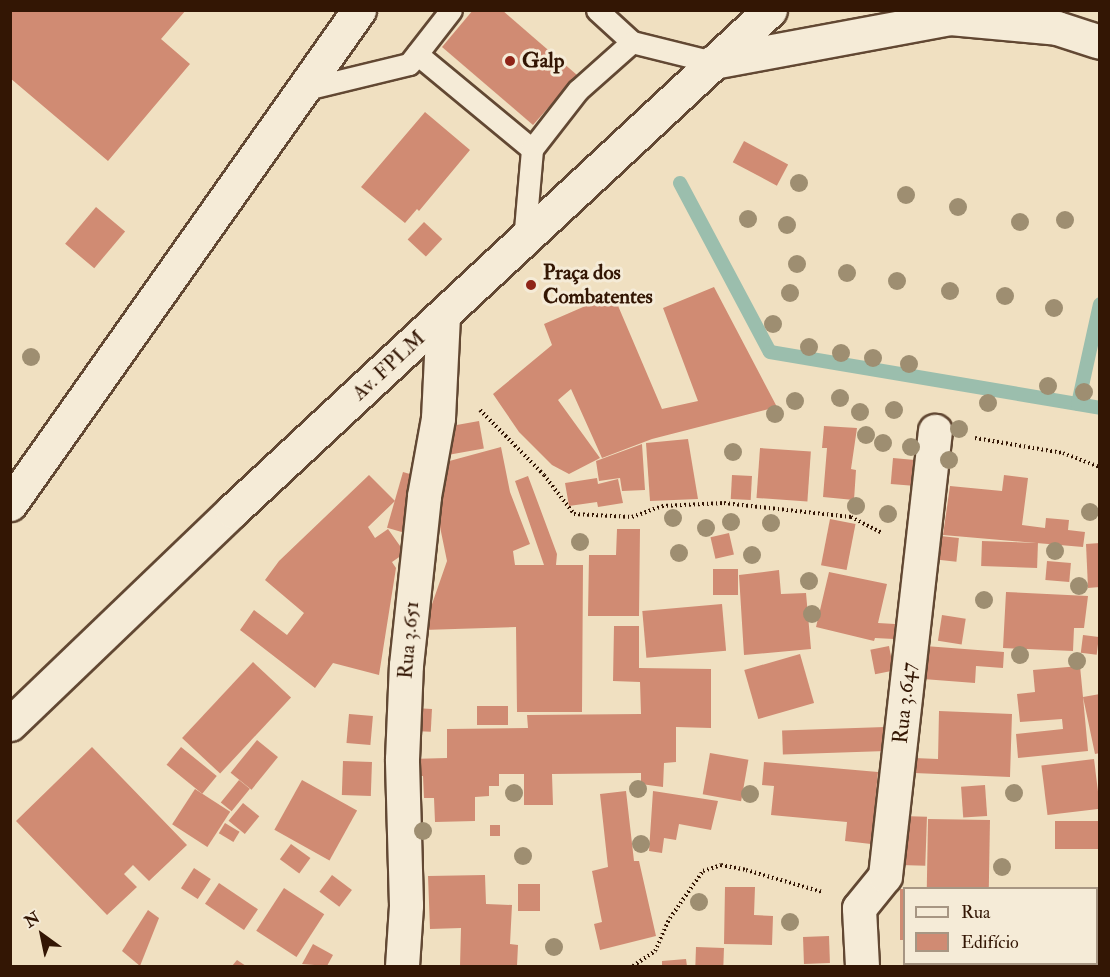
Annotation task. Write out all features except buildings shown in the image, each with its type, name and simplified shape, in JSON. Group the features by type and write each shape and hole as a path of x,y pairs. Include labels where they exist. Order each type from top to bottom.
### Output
{"main road":[{"path":"10,504 306,89 359,10"},
{"name":"Av. FPLM","path":"10,724 443,316 664,113 713,62 770,10"},
{"path":"713,62 950,18 1057,28 1100,42"},
{"name":"Rua 3.651","path":"402,966 406,905 402,759 405,664 424,496 438,418 443,316"},
{"name":"Rua 3.647","path":"859,908 885,876 935,431"},
{"path":"859,908 862,966"}],"lane":[{"path":"306,89 409,64 451,10"},
{"path":"597,10 632,42 713,62"},
{"path":"524,241 532,149 578,90 632,42"},
{"path":"417,54 532,149"}],"path":[{"path":"440,369 544,475 574,514 632,517 662,506 724,504 851,517 922,548"},
{"path":"935,431 1063,453 1100,468"},
{"path":"633,966 655,951 670,918 703,871 721,865 799,883 859,908"}],"green space":[{"path":"1098,962 1099,966 982,966 1098,965"}],"waterway":[{"path":"680,183 770,352 1100,408"},
{"path":"1078,404 1100,304"}],"place":[{"name":"Galp","path":"510,61"},
{"name":"Praça dos Combatentes","path":"531,285"}]}
